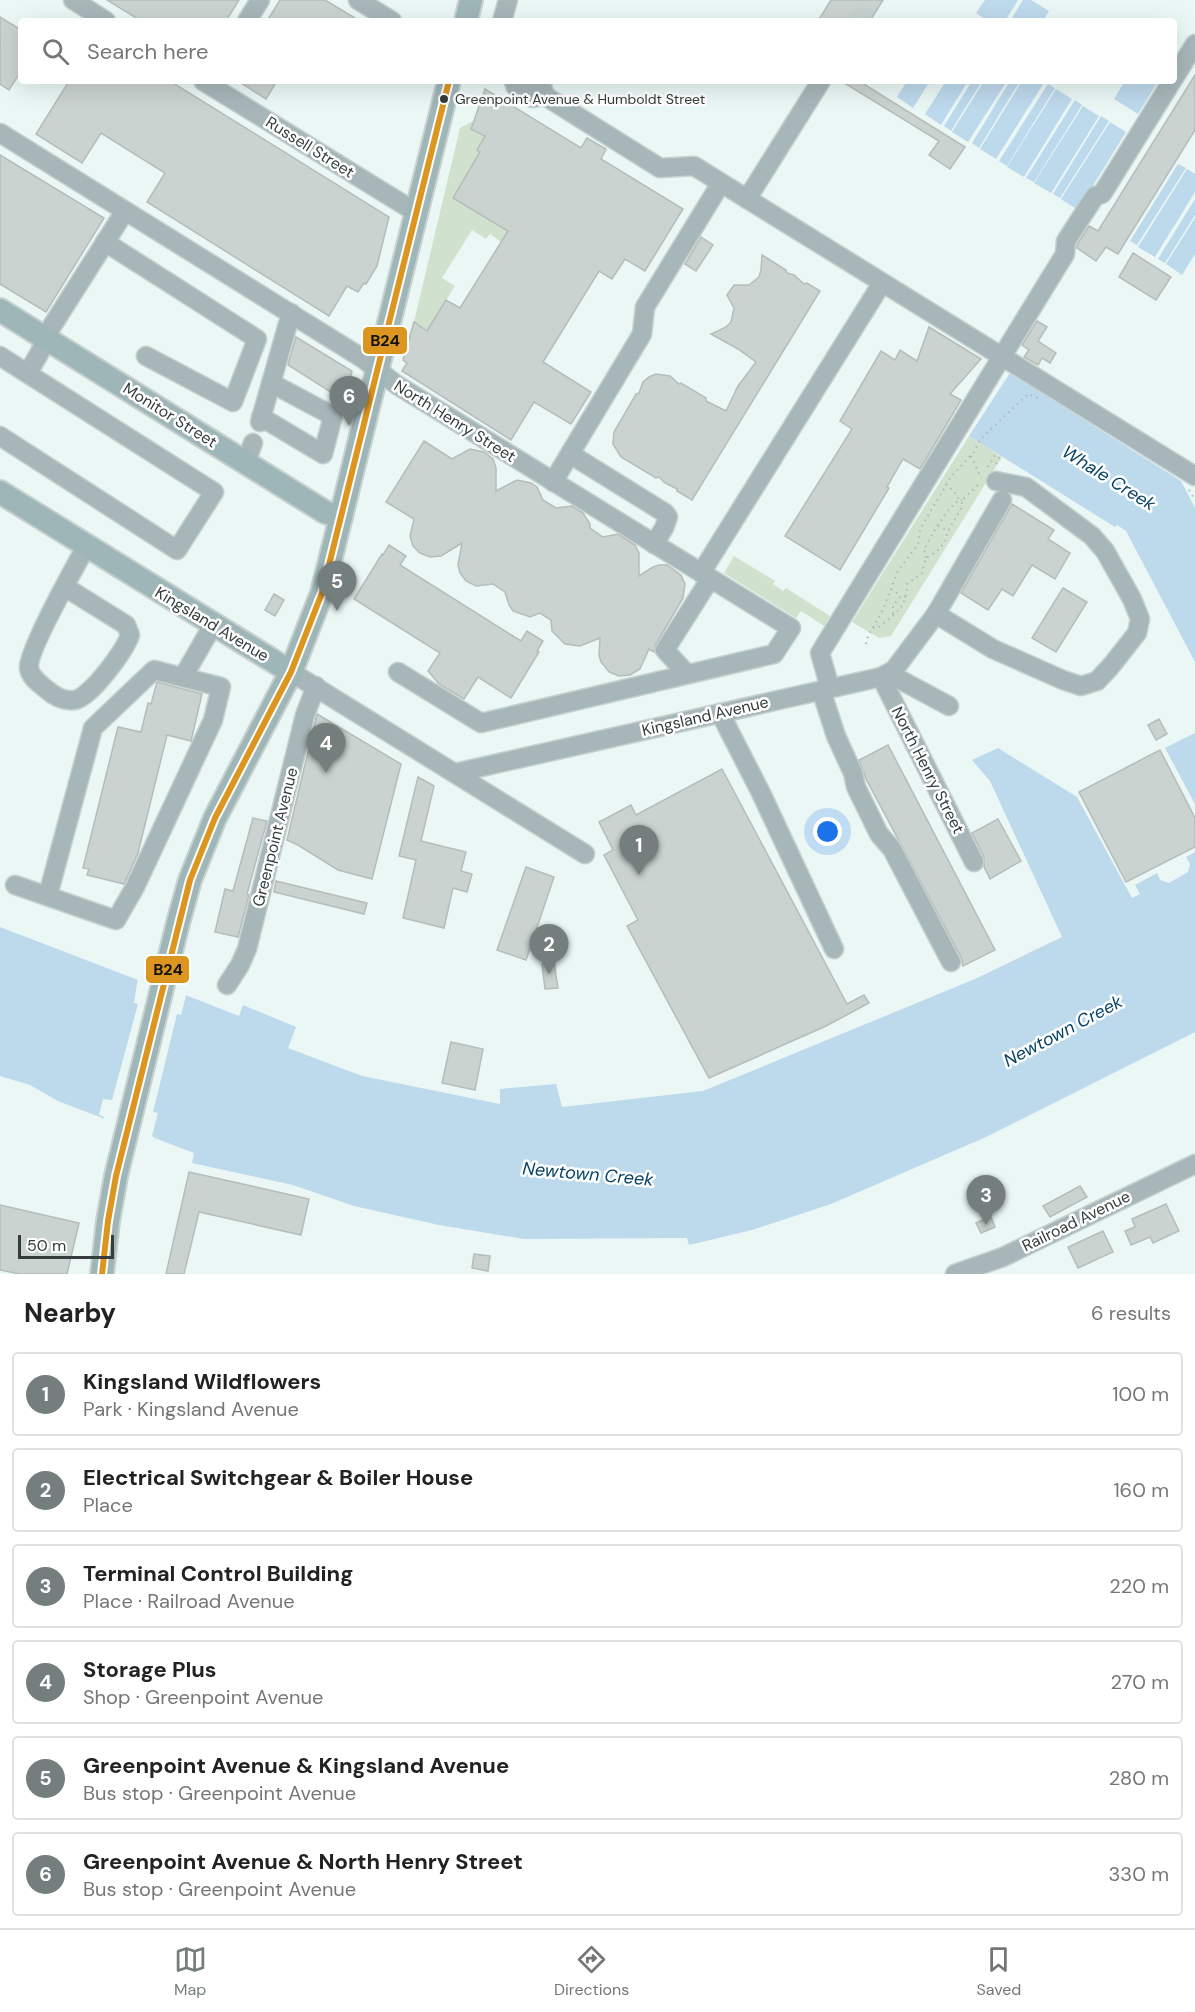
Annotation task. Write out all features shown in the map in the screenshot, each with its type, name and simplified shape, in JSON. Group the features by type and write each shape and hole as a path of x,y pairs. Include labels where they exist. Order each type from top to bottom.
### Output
{"main road":[{"path":"467,18 471,0"},
{"path":"102,1274 116,1176 178,923 202,848 230,787 291,672 322,593 379,371 448,84"},
{"name":"Monitor Street","path":"0,310 45,338 250,453 325,512 341,517"},
{"name":"Kingsland Avenue","path":"0,492 291,672"}],"street":[{"path":"73,0 101,18"},
{"path":"249,18 260,0"},
{"path":"358,0 387,18"},
{"path":"503,18 508,0"},
{"path":"1177,73 1195,44"},
{"name":"Russell Street","path":"209,84 417,213"},
{"path":"515,84 533,98 541,88 660,168 694,166 1195,476"},
{"path":"747,199 819,84"},
{"path":"951,962 892,849 879,834 856,787 853,773 836,736 825,689 820,653 1065,254 1066,241 1095,196 1102,194 1170,84"},
{"name":"North Henry Street","path":"0,133 291,313 362,358 398,385 553,482 791,628 774,654 687,674"},
{"path":"553,482 642,334 645,307 721,183"},
{"path":"28,373 45,338 125,211"},
{"path":"105,242 257,339 233,402 147,356"},
{"path":"398,672 481,723 687,674 665,650 706,576 882,284"},
{"path":"271,382 333,416 323,454 260,420 271,382 291,313"},
{"path":"0,356 214,492 177,550 0,436"},
{"path":"570,454 665,513 668,517 667,522 654,544"},
{"path":"936,614 993,649 1062,680 1081,686 1097,681 1137,633 1140,619 1132,599 1105,551 1092,536 1026,487 992,474"},
{"path":"881,677 894,670 936,614 1002,501"},
{"path":"65,587 126,625 130,635 126,646 89,691 77,700 66,700 52,695 33,678 29,667 32,651 65,587 86,547"},
{"path":"183,677 213,625"},
{"path":"15,885 116,920 135,887 213,720 221,687 154,670 93,728 48,895"},
{"name":"Kingsland Avenue","path":"291,672 585,854"},
{"name":"North Henry Street","path":"881,677 974,862"},
{"name":"Kingsland Avenue","path":"455,773 881,677 897,678 949,706"},
{"name":"Greenpoint Avenue","path":"227,985 247,949 304,715 316,686"},
{"path":"720,713 834,949"},
{"name":"Railroad Avenue","path":"955,1274 1003,1257 1195,1164"}],"path":[{"path":"866,644 882,612 898,571 918,544 920,529 946,484 971,456 979,442 1028,394 1044,400"},
{"path":"992,474 995,454 999,458"},
{"path":"873,628 878,628 903,608 907,597 907,585 922,573 926,558 924,549 928,542 953,504 961,500 982,480 971,456"},
{"path":"926,558 936,552 945,542 948,531 962,507 961,500 946,484"},
{"path":"1192,496 1195,500"},
{"path":"938,526 948,531"},
{"path":"919,537 928,542"},
{"path":"891,589 907,597"},
{"path":"893,615 893,606 901,596"}],"green space":[{"path":"473,121 471,129 485,136 477,150 480,152 453,198 508,231 501,242 490,234 486,239 472,230 442,278 455,286 427,331 414,322 460,128"},
{"path":"969,436 1002,457 891,636 879,638 852,622"},
{"path":"734,556 775,581 773,584 783,591 786,588 830,616 824,626 801,611 796,618 724,573"}],"water":[{"path":"985,0 1018,0 1007,18 984,18 976,13"},
{"path":"1023,0 1031,0 1049,11 1045,18 1012,18"},
{"path":"905,84 928,84 913,108 897,97"},
{"path":"944,84 966,84 941,125 925,114"},
{"path":"970,84 980,84 951,131 944,126"},
{"path":"982,84 1005,84 968,142 952,132"},
{"path":"1008,84 1018,84 979,148 972,143"},
{"path":"1020,84 1043,84 996,159 980,149"},
{"path":"1048,84 1055,88 1007,166 999,161"},
{"path":"1123,84 1156,84 1138,114 1114,99"},
{"path":"1056,89 1072,99 1024,177 1007,167"},
{"path":"1075,100 1082,105 1034,182 1026,178"},
{"path":"1083,106 1099,116 1051,193 1034,183"},
{"path":"1101,116 1109,121 1060,198 1053,194"},
{"path":"1110,122 1126,132 1078,210 1061,199"},
{"path":"1178,164 1186,168 1137,245 1130,241"},
{"path":"1187,169 1195,174 1195,192 1155,257 1138,247"},
{"path":"1195,199 1195,215 1165,263 1158,259"},
{"path":"1195,218 1195,254 1182,275 1166,264"},
{"name":"Whale Creek","path":"1010,373 1181,481 1195,508 1195,662 1126,531 1117,525 1115,527 969,436"},
{"path":"1195,733 1195,804 1165,748"},
{"name":"Newtown Creek","path":"998,748 1077,797 1132,898 1140,894 1135,885 1157,873 1160,880 1169,883 1188,872 1190,864 1186,857 1195,852 1195,1032 986,1137 831,1204 752,1230 689,1245 687,1238 524,1239 439,1225 354,1206 293,1185 192,1163 194,1153 58,1101 30,1085 0,1076 0,927 239,1016 243,1005 296,1027 288,1048 362,1076 500,1104 500,1089 556,1084 562,1107 703,1091 975,979 1062,937 990,781 972,760"}],"pier":[{"path":"138,977 187,992 181,1015 177,1014 153,1112 158,1113 153,1140 103,1121 104,1117 99,1115 103,1099 112,1100 138,1004 134,1003"}],"building":[{"path":"107,0 239,0 228,18 136,18"},
{"path":"280,0 325,0 355,18 269,18"},
{"path":"831,0 883,0 872,18 820,18"},
{"path":"0,17 18,28 18,76 9,90 0,84"},
{"path":"1195,75 1195,130 1118,254 1106,247 1096,261 1077,248 1077,245 1089,226 1098,231"},
{"path":"67,84 175,84 389,217 377,266 358,292 347,286 329,316 147,202 165,173 101,133 82,163 36,134"},
{"path":"243,84 275,84 266,99"},
{"path":"846,84 864,84 965,147 950,169 929,155 939,141"},
{"path":"485,89 581,148 587,138 606,149 601,159 683,209 645,271 625,259 612,279 599,271 543,362 591,392 571,424 534,402 511,440 402,371 407,363 403,360 414,322 427,331 446,300 460,308 508,231 453,198 480,152 477,150 485,136 471,129"},
{"path":"0,155 104,218 46,312 0,284"},
{"path":"701,237 713,245 696,271 685,264"},
{"path":"1133,253 1171,277 1156,300 1119,277"},
{"path":"762,255 804,284 807,283 820,291 692,500 659,477 656,478 621,457 613,444 614,432 636,394 639,393 643,382 656,374 670,376 679,384 681,383 706,398 706,401 726,411 738,386 756,362 711,334 731,322 734,308 727,295 734,285 749,285 759,277"},
{"path":"1037,321 1047,327 1038,341 1056,353 1050,363 1042,358 1038,365 1024,357 1029,350 1022,345"},
{"path":"929,327 981,359 950,394 961,400 920,469 903,459 887,487 889,488 840,570 785,536 852,429 840,421 881,351 895,360 900,350 917,361"},
{"path":"296,337 352,371 345,401 288,365"},
{"path":"424,441 452,459 470,449 484,452 493,459 496,468 496,491 517,480 531,483 537,487 543,500 556,508 572,506 583,513 590,528 603,537 618,534 635,545 639,553 639,576 659,565 667,565 681,575 685,584 683,598 656,644 654,652 649,649 640,669 630,675 619,676 609,672 601,662 599,655 600,638 580,646 565,644 552,631 551,620 540,613 530,617 513,611 505,592 493,584 476,586 466,581 458,565 462,543 441,556 430,557 420,553 413,546 410,536 414,519 386,502"},
{"path":"1012,504 1054,530 1048,539 1070,553 1055,579 1032,565 1013,596 1002,589 988,610 961,593"},
{"path":"389,545 406,556 400,565 521,641 527,631 543,641 537,651 539,652 511,698 478,677 464,699 439,684 428,671 440,653 354,599"},
{"path":"1063,588 1087,602 1056,652 1032,638"},
{"path":"274,594 284,600 275,616 265,610"},
{"path":"157,682 202,694 191,741 167,735 138,853 124,884 87,875 89,869 83,868 118,727 141,732 148,703 151,704"},
{"path":"317,714 401,764 372,879 338,870 287,840"},
{"path":"1159,719 1167,734 1156,740 1148,725"},
{"path":"888,745 995,950 963,966 961,957 866,779 859,760"},
{"path":"1160,750 1195,818 1195,847 1126,882 1079,792"},
{"path":"722,769 847,1004 864,995 869,1003 826,1026 709,1078 627,926 638,920 604,855 613,850 599,822 631,805 636,815"},
{"path":"418,777 434,786 421,841 466,852 461,871 472,874 467,892 453,888 444,928 403,918 416,860 399,856"},
{"path":"253,818 267,821 238,937 215,932 225,889 233,891"},
{"path":"998,819 1021,861 990,879 984,867 984,857 972,833"},
{"path":"526,867 554,877 526,960 497,950"},
{"path":"276,881 367,903 364,914 274,892"},
{"path":"554,962 558,988 545,989 542,964"},
{"path":"451,1042 483,1049 475,1090 442,1083"},
{"path":"189,1172 309,1199 301,1235 199,1212 184,1274 166,1274"},
{"path":"1080,1186 1087,1197 1050,1217 1043,1206"},
{"path":"1166,1204 1179,1231 1153,1243 1150,1237 1131,1245 1125,1231 1135,1227 1132,1219"},
{"path":"0,1205 79,1223 67,1274 20,1274 0,1270"},
{"path":"991,1217 995,1227 981,1233 976,1223"},
{"path":"1103,1231 1113,1252 1078,1268 1068,1247"},
{"path":"474,1254 490,1256 488,1271 472,1268"}],"tunnel":[{"path":"860,18 871,0"}],"transit line":[{"name":"B24","path":"102,1274 116,1176 190,880 215,818 291,672 322,593 448,84"}],"place":[{"name":"Greenpoint Avenue & Humboldt Street","path":"444,99"},
{"name":"Greenpoint Avenue & North Henry Street","path":"349,426"},
{"name":"Greenpoint Avenue & Kingsland Avenue","path":"337,611"},
{"name":"Storage Plus","path":"326,773"},
{"name":"Kingsland Wildflowers","path":"639,875"},
{"name":"Electrical Switchgear & Boiler House","path":"549,974"},
{"name":"Terminal Control Building","path":"986,1225"}]}
